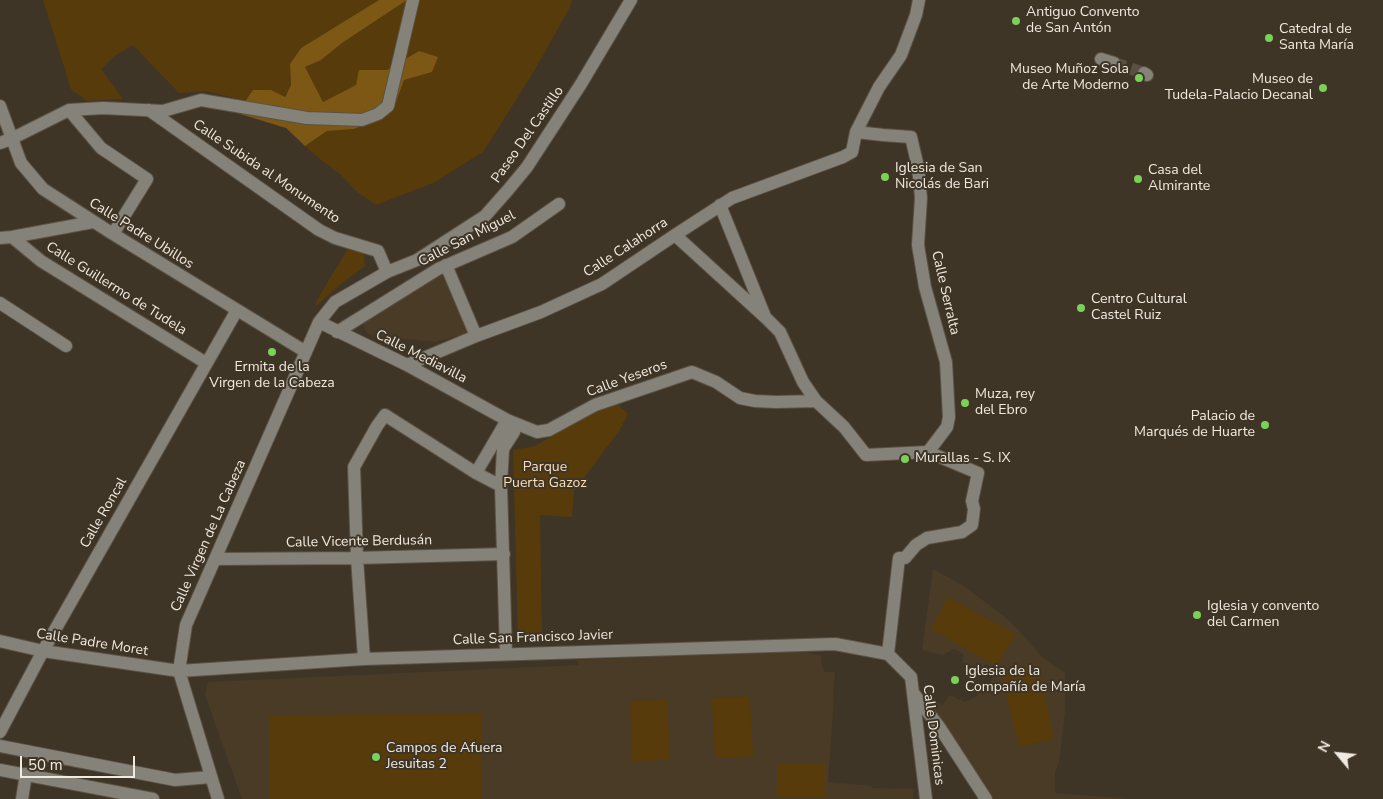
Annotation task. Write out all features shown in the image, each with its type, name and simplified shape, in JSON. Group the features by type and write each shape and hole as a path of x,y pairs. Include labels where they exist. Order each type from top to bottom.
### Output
{"street":[{"path":"6,141 69,110 103,108 163,111 201,100 307,118 362,120 378,114 388,106 412,0"},
{"name":"Paseo Del Castillo","path":"319,322 335,302 387,272 417,260 485,216 527,167 581,84 631,0"},
{"path":"856,132 879,87 901,55 916,15 919,0"},
{"path":"1100,59 1114,63"},
{"name":"Calle Padre Ubillos","path":"0,106 6,141 43,189 93,222 306,352"},
{"path":"69,110 101,148 147,179 113,234"},
{"name":"Calle Subida al Monumento","path":"149,110 319,230 335,238 378,251 387,272"},
{"name":"Calle Serralta","path":"856,132 883,136 911,136 918,166 920,198 918,244 925,287 946,362 949,417 947,427 928,452"},
{"name":"Calle Calahorra","path":"407,365 476,336 541,312 602,284 732,198 852,152 856,132"},
{"name":"Calle San Miguel","path":"337,332 438,269 512,237 559,204"},
{"path":"720,205 766,318"},
{"name":"Calle Guillermo de Tudela","path":"6,238 93,222"},
{"path":"674,235 780,332 803,382 816,401 844,427 866,455 928,452 978,473 972,501 974,509 972,526 962,532 927,538 916,545 905,558 899,558 888,654"},
{"name":"Calle Guillermo de Tudela","path":"6,238 206,364"},
{"path":"446,265 476,336"},
{"path":"0,302 66,346"},
{"name":"Calle Roncal","path":"0,732 43,651 237,310"},
{"name":"Calle Mediavilla","path":"319,322 407,365 508,420"},
{"name":"Calle Virgen de La Cabeza","path":"218,799 179,671 186,625 319,322"},
{"name":"Calle Yeseros","path":"508,420 537,432 549,430 595,405 692,372 716,382 740,398 776,402 816,401"},
{"path":"364,659 357,558 354,467 385,415 501,486"},
{"path":"476,472 508,420 514,432 503,449 501,486 506,654"},
{"name":"Calle Vicente Berdusán","path":"215,559 504,554"},
{"name":"Calle Padre Moret","path":"0,641 43,651 179,671"},
{"name":"Calle San Francisco Javier","path":"179,671 364,659 835,644 888,654"},
{"name":"Calle Dominicas","path":"888,654 911,676 926,799"},
{"path":"914,694 940,728 986,799"},
{"path":"0,746 175,780 211,777"},
{"path":"0,770 153,799"},
{"path":"22,799 26,774"}],"shaded area":[{"path":"379,0 407,0 342,43 321,60 305,67 323,102 356,85 359,70 387,70 419,51 438,57 432,72 404,80 396,102 387,116 354,129 327,131 305,146 286,128 237,113 253,90 271,90 285,97 291,85 290,64 301,48"},
{"path":"442,273 468,333 436,342 368,334 364,328 364,321"},
{"path":"933,569 964,586 1010,621 1042,657 1065,673 1065,713 1059,762 1055,773 1055,793 1133,799 992,799 919,690 931,692 937,702 943,705 949,695 965,702 979,693 984,695 997,670 985,664 979,675 975,667 962,662 964,654 954,649 942,655 922,650"},
{"path":"799,650 822,656 824,672 835,672 828,782 871,786 872,788 914,789 913,799 242,799 205,695 208,682 578,665 578,660"}],"green space":[{"path":"43,0 379,0 301,48 290,64 291,85 284,97 253,90 246,101 207,91 179,93 133,45 116,55 101,69 123,99 87,101 71,89"},
{"path":"407,0 572,0 569,9 533,73 483,152 433,183 376,205 356,191 341,175 305,146 327,131 354,129 396,102 404,80 419,51 387,70 360,70 356,85 323,102 305,67 321,60 342,43"},
{"path":"352,248 364,254 365,266 315,307 317,300 347,250"},
{"name":"Parque Puerta Gazoz","path":"616,403 628,414 619,431 574,491 572,517 540,515 542,636 518,638 513,450 535,446 604,406"},
{"path":"948,597 1016,634 996,666 931,629"},
{"path":"1038,664 1054,739 1019,747 1001,672"},
{"path":"750,696 753,756 715,758 712,698"},
{"path":"667,700 670,760 632,761 630,701"},
{"name":"Campos de Afuera Jesuitas 2","path":"481,714 481,799 270,799 270,715"},
{"path":"777,764 826,764 826,798 777,798"}],"tunnel":[{"path":"1114,63 1144,73"}],"place":[{"name":"Antiguo Convento de San Antón","path":"1016,21"},
{"name":"Catedral de Santa María","path":"1269,38"},
{"name":"Museo Muñoz Sola de Arte Moderno","path":"1139,78"},
{"name":"Museo de Tudela-Palacio Decanal","path":"1323,88"},
{"name":"Iglesia de San Nicolás de Bari","path":"885,177"},
{"name":"Casa del Almirante","path":"1138,179"},
{"name":"Centro Cultural Castel Ruiz","path":"1081,308"},
{"name":"Ermita de la Virgen de la Cabeza","path":"272,352"},
{"name":"Muza, rey del Ebro","path":"965,403"},
{"name":"Palacio de Marqués de Huarte","path":"1265,425"},
{"name":"Murallas - S. IX","path":"905,459"},
{"name":"Iglesia y convento del Carmen","path":"1197,615"},
{"name":"Iglesia de la Compañía de María","path":"955,680"},
{"name":"Campos de Afuera Jesuitas 2","path":"376,757"}]}
